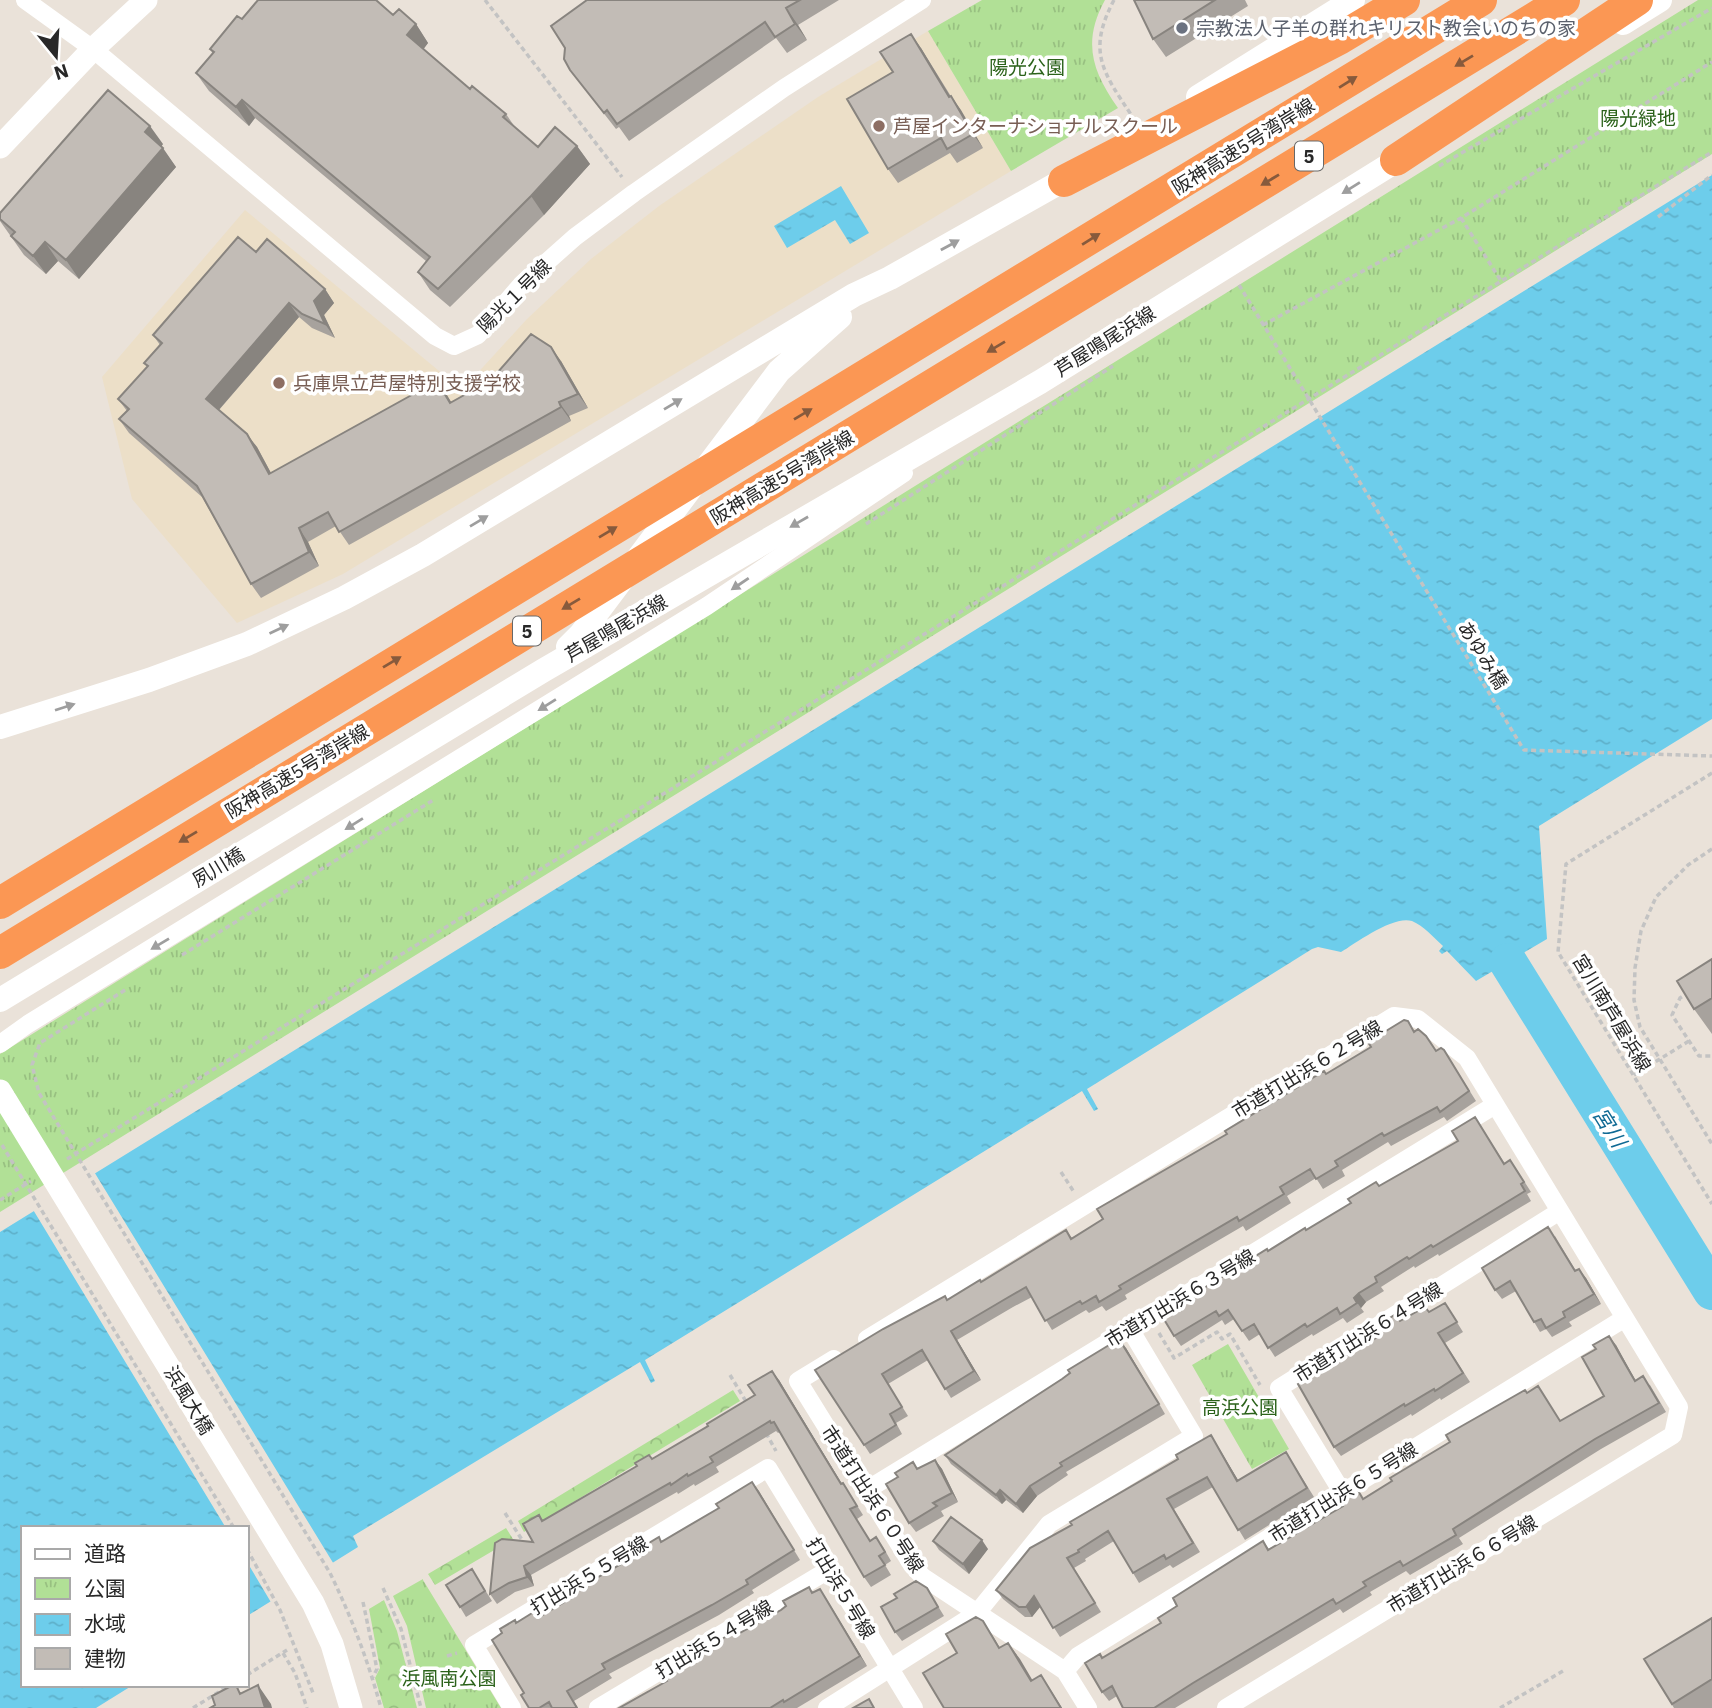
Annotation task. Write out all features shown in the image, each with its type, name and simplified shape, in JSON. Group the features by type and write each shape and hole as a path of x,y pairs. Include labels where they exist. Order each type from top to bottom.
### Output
{"highway":[{"path":"1064,181 1339,39 1404,0"},
{"name":"阪神高速5号湾岸線","path":"0,903 1481,0"},
{"name":"阪神高速5号湾岸線","path":"0,953 1564,0"},
{"path":"1396,160 1637,0"},
{"path":"0,883 60,851 264,729 356,684"}],"main road":[{"name":"芦屋鳴尾浜線","path":"0,727 149,680 247,644 344,598 435,547 854,295 890,278 1064,181 1353,0"},
{"name":"芦屋鳴尾浜線","path":"436,735 1040,382 1396,160 1660,0"},
{"name":"芦屋鳴尾浜線","path":"544,670 581,634 779,371 830,325 890,278"},
{"name":"夙川橋","path":"0,1000 436,735"}],"street":[{"path":"25,0 93,49"},
{"path":"0,146 93,49 146,0"},
{"name":"陽光１号線","path":"93,49 435,336 454,346 478,335 521,285 575,237 634,193 784,88 922,0"},
{"path":"0,1044 28,1024 707,606 1040,382"},
{"name":"市道打出浜６２号線","path":"798,1381 1394,1016 1418,1019 1466,1058 1679,1407"},
{"name":"浜風大橋","path":"0,1091 313,1603 332,1644 351,1708"},
{"name":"市道打出浜６３号線","path":"865,1491 1495,1105"},
{"name":"市道打出浜６４号線","path":"1342,1492 1279,1388 1560,1211"},
{"name":"市道打出浜６５号線","path":"1065,1671 1077,1656 1625,1318"},
{"path":"827,1708 977,1613 1049,1524 1194,1436 1130,1329"},
{"name":"市道打出浜６０号線","path":"798,1381 912,1565 923,1577 1065,1671 1088,1708"},
{"name":"市道打出浜６６号線","path":"1226,1708 1673,1435 1679,1407"},
{"name":"打出浜５号線","path":"768,1468 914,1708"},
{"name":"打出浜５５号線","path":"512,1708 474,1645 768,1468"},
{"name":"打出浜５４号線","path":"598,1708 830,1569"}],"path":[{"path":"485,0 634,193"},
{"path":"1112,87 1102,65 1099,41 1103,22 1114,0"},
{"path":"1430,171 1712,8"},
{"path":"1252,308 1263,325 1461,218 1712,62"},
{"path":"60,1163 1712,152"},
{"path":"1658,217 1712,175"},
{"path":"1461,218 1501,281"},
{"path":"1232,289 1244,282"},
{"name":"あゆみ橋","path":"1263,325 1524,750 1712,756"},
{"path":"865,526 1119,363"},
{"name":"宮川南芦屋浜線","path":"1712,773 1566,864 1558,952 1712,1204"},
{"path":"172,961 444,793"},
{"path":"1712,849 1688,865 1656,897 1641,931 1634,968 1634,1000 1640,1027 1712,1144"},
{"path":"128,988 40,1042 32,1065 39,1093 330,1573 368,1659 381,1708"},
{"path":"1691,992 1680,998 1672,1015 1699,1056 1712,1056"},
{"path":"1634,1075 1689,1041"},
{"path":"2,1145 233,1526"},
{"path":"1061,1172 1083,1207"},
{"path":"0,1200 36,1178"},
{"path":"1149,1317 1174,1357 1217,1332 1222,1339 1230,1334 1265,1394"},
{"path":"730,1376 749,1407"},
{"path":"762,1428 782,1459 768,1468"},
{"path":"505,1513 527,1548"},
{"path":"248,1551 284,1620 313,1693"},
{"path":"383,1588 401,1629 421,1708"},
{"path":"363,1602 377,1670 373,1677"},
{"path":"248,1674 285,1652 307,1708"},
{"path":"1500,1708 1563,1671"},
{"path":"193,1708 227,1687"}],"shaded area":[{"name":"兵庫県立芦屋特別支援学校","path":"928,31 1011,171 343,574 237,623 132,499 102,377 245,210 462,390 527,319 591,259 659,206 818,97"}],"green space":[{"name":"陽光公園","path":"982,0 1105,0 1094,29 1093,56 1096,69 1118,108 1011,171 928,31"},
{"name":"陽光緑地","path":"1698,0 1712,0 1712,154 0,1212 0,1054"},
{"name":"高浜公園","path":"1228,1344 1289,1449 1252,1469 1192,1365"},
{"path":"733,1390 740,1401 524,1532 518,1521"},
{"path":"506,1528 513,1539 435,1585 428,1574"},
{"name":"浜風南公園","path":"423,1579 501,1708 426,1708 407,1626 393,1596"},
{"path":"384,1600 397,1631 417,1708 384,1708 375,1678 380,1668 369,1609"}],"water":[{"path":"1712,175 1712,719 1539,826 1547,939 1476,981 1447,951 1442,954 1439,951 1443,946 1412,921 1404,920 1386,926 1341,952 1318,947 1312,949 1087,1089 1098,1109 1094,1111 1082,1091 645,1360 655,1381 651,1383 640,1362 353,1536 358,1547 248,1615 248,1526 21,1526 21,1687 130,1687 96,1708 0,1708 0,1232"},
{"path":"841,186 869,233 850,244 835,220 787,248 774,226"}],"pier":[{"path":"93,1170 335,1566 272,1604 248,1564 248,1526 225,1526 32,1208"}],"building":[{"path":"258,0 376,0 393,15 399,9 416,24 407,35 470,89 472,86 506,114 503,117 538,147 555,127 577,146 438,289 418,272 430,257 242,100 236,107 196,73 214,52 210,49 237,16 242,19"},
{"path":"587,0 800,0 786,8 795,24 775,37 765,22 617,124 607,110 604,113 570,70 564,59 565,48 551,26"},
{"path":"1134,0 1215,0 1153,39"},
{"path":"911,34 973,134 947,149 941,138 888,169 847,99 893,72 880,52"},
{"path":"108,90 150,126 145,132 163,148 66,260 45,242 33,256 11,236 15,232 0,219 0,213"},
{"path":"238,237 256,252 267,239 325,289 314,301 325,324 302,314 289,303 206,399 247,434 269,474 437,381 450,403 491,380 531,334 551,347 578,394 559,402 561,407 339,532 328,512 299,528 309,552 251,584 197,486 119,419 129,409 118,399 148,366 144,363 162,343 153,335"},
{"path":"1712,959 1712,998 1694,1009 1677,981"},
{"path":"1404,1020 1408,1021 1414,1032 1418,1029 1426,1036 1436,1051 1441,1048 1444,1050 1469,1091 1440,1112 1437,1107 1384,1136 1382,1133 1335,1161 1338,1166 1316,1179 1310,1169 1280,1187 1284,1194 1239,1221 1237,1217 1119,1286 1121,1289 1099,1302 1096,1296 1082,1304 1080,1301 1045,1321 1026,1287 1007,1298 951,1331 974,1371 945,1389 922,1350 882,1374 902,1407 890,1414 896,1425 864,1445 815,1370 945,1296 947,1300 980,1280 981,1282 1066,1230 1071,1239 1103,1219 1097,1209 1227,1134 1225,1131 1324,1071 1326,1074 1371,1047 1368,1042"},
{"path":"1475,1117 1504,1164 1510,1160 1524,1182 1521,1184 1525,1191 1433,1247 1431,1245 1409,1259 1407,1257 1375,1277 1377,1282 1359,1293 1354,1298 1357,1303 1340,1314 1337,1308 1307,1327 1305,1324 1268,1348 1254,1324 1242,1331 1228,1310 1219,1316 1216,1311 1174,1336 1159,1311 1172,1303 1175,1306 1267,1249 1268,1251 1305,1228 1306,1230 1351,1203 1348,1199 1376,1182 1379,1186 1458,1141 1452,1131"},
{"path":"1548,1227 1575,1271 1579,1269 1594,1294 1563,1312 1565,1317 1546,1328 1541,1319 1534,1322 1510,1281 1495,1290 1482,1268"},
{"path":"1445,1303 1457,1322 1438,1333 1463,1373 1435,1391 1434,1389 1405,1406 1404,1404 1334,1447 1298,1384 1381,1335 1376,1327 1396,1314 1400,1321 1425,1307 1429,1312"},
{"path":"1609,1336 1635,1381 1643,1376 1659,1403 1595,1439 1453,1529 1456,1535 1403,1566 1400,1561 1363,1582 1366,1586 1336,1604 1333,1599 1154,1708 1123,1708 1112,1686 1102,1692 1085,1663 1100,1654 1102,1658 1161,1623 1158,1618 1177,1606 1173,1598 1263,1541 1268,1550 1343,1506 1339,1497 1356,1487 1363,1499 1392,1481 1390,1478 1450,1442 1446,1435 1525,1390 1527,1393 1538,1386 1560,1421 1604,1396 1582,1357 1596,1349 1593,1345"},
{"path":"1119,1339 1159,1404 1060,1463 1062,1466 1030,1486 1016,1504 1000,1490 996,1495 945,1455 1062,1379 1070,1373 1068,1370"},
{"path":"772,1371 857,1506 850,1509 870,1541 876,1537 885,1552 879,1556 885,1565 864,1577 774,1422 770,1421 710,1457 713,1462 671,1485 670,1483 524,1566 527,1577 490,1594 495,1543 502,1539 533,1542 523,1524 539,1515 542,1521 637,1466 635,1463 649,1455 652,1459 708,1426 707,1424 755,1395 748,1385"},
{"path":"1211,1435 1237,1481 1286,1452 1307,1488 1238,1530 1207,1477 1167,1499 1193,1543 1166,1559 1164,1555 1133,1573 1108,1531 1067,1558 1095,1603 1053,1628 1034,1596 1026,1607 1019,1607 996,1590 1030,1548 1178,1459 1176,1455"},
{"path":"935,1460 952,1493 933,1503 937,1506 909,1523 886,1484 898,1477 895,1473 913,1462 917,1469"},
{"path":"752,1482 794,1550 746,1580 748,1584 602,1664 605,1669 567,1691 577,1708 552,1708 549,1702 539,1708 529,1708 521,1695 524,1693 492,1640 502,1633 500,1629 537,1610 541,1616 576,1595 574,1591 642,1552 639,1549 659,1537 661,1542 719,1508 716,1504"},
{"path":"951,1517 982,1540 963,1564 933,1541"},
{"path":"472,1569 485,1591 460,1607 446,1585"},
{"path":"916,1581 927,1588 938,1607 895,1632 881,1607 897,1598 894,1594"},
{"path":"809,1587 812,1593 820,1589 860,1656 770,1708 619,1708 667,1681 664,1676 722,1642 720,1640 736,1631 738,1634 781,1610 786,1606 783,1601"},
{"path":"976,1617 983,1621 999,1648 1008,1643 1031,1681 1041,1675 1061,1708 944,1708 923,1673 957,1653 946,1634"},
{"path":"1712,1618 1712,1679 1672,1704 1644,1659"},
{"path":"258,1685 265,1708 210,1708 215,1705 212,1696 229,1687 237,1687 240,1694"},
{"path":"869,1699 874,1708 853,1708"}],"waterway":[{"name":"宮川","path":"1508,962 1712,1291"}],"place":[{"name":"宗教法人子羊の群れキリスト教会いのちの家","path":"1182,28"},
{"name":"芦屋インターナショナルスクール","path":"879,126"},
{"name":"兵庫県立芦屋特別支援学校","path":"279,383"}]}
